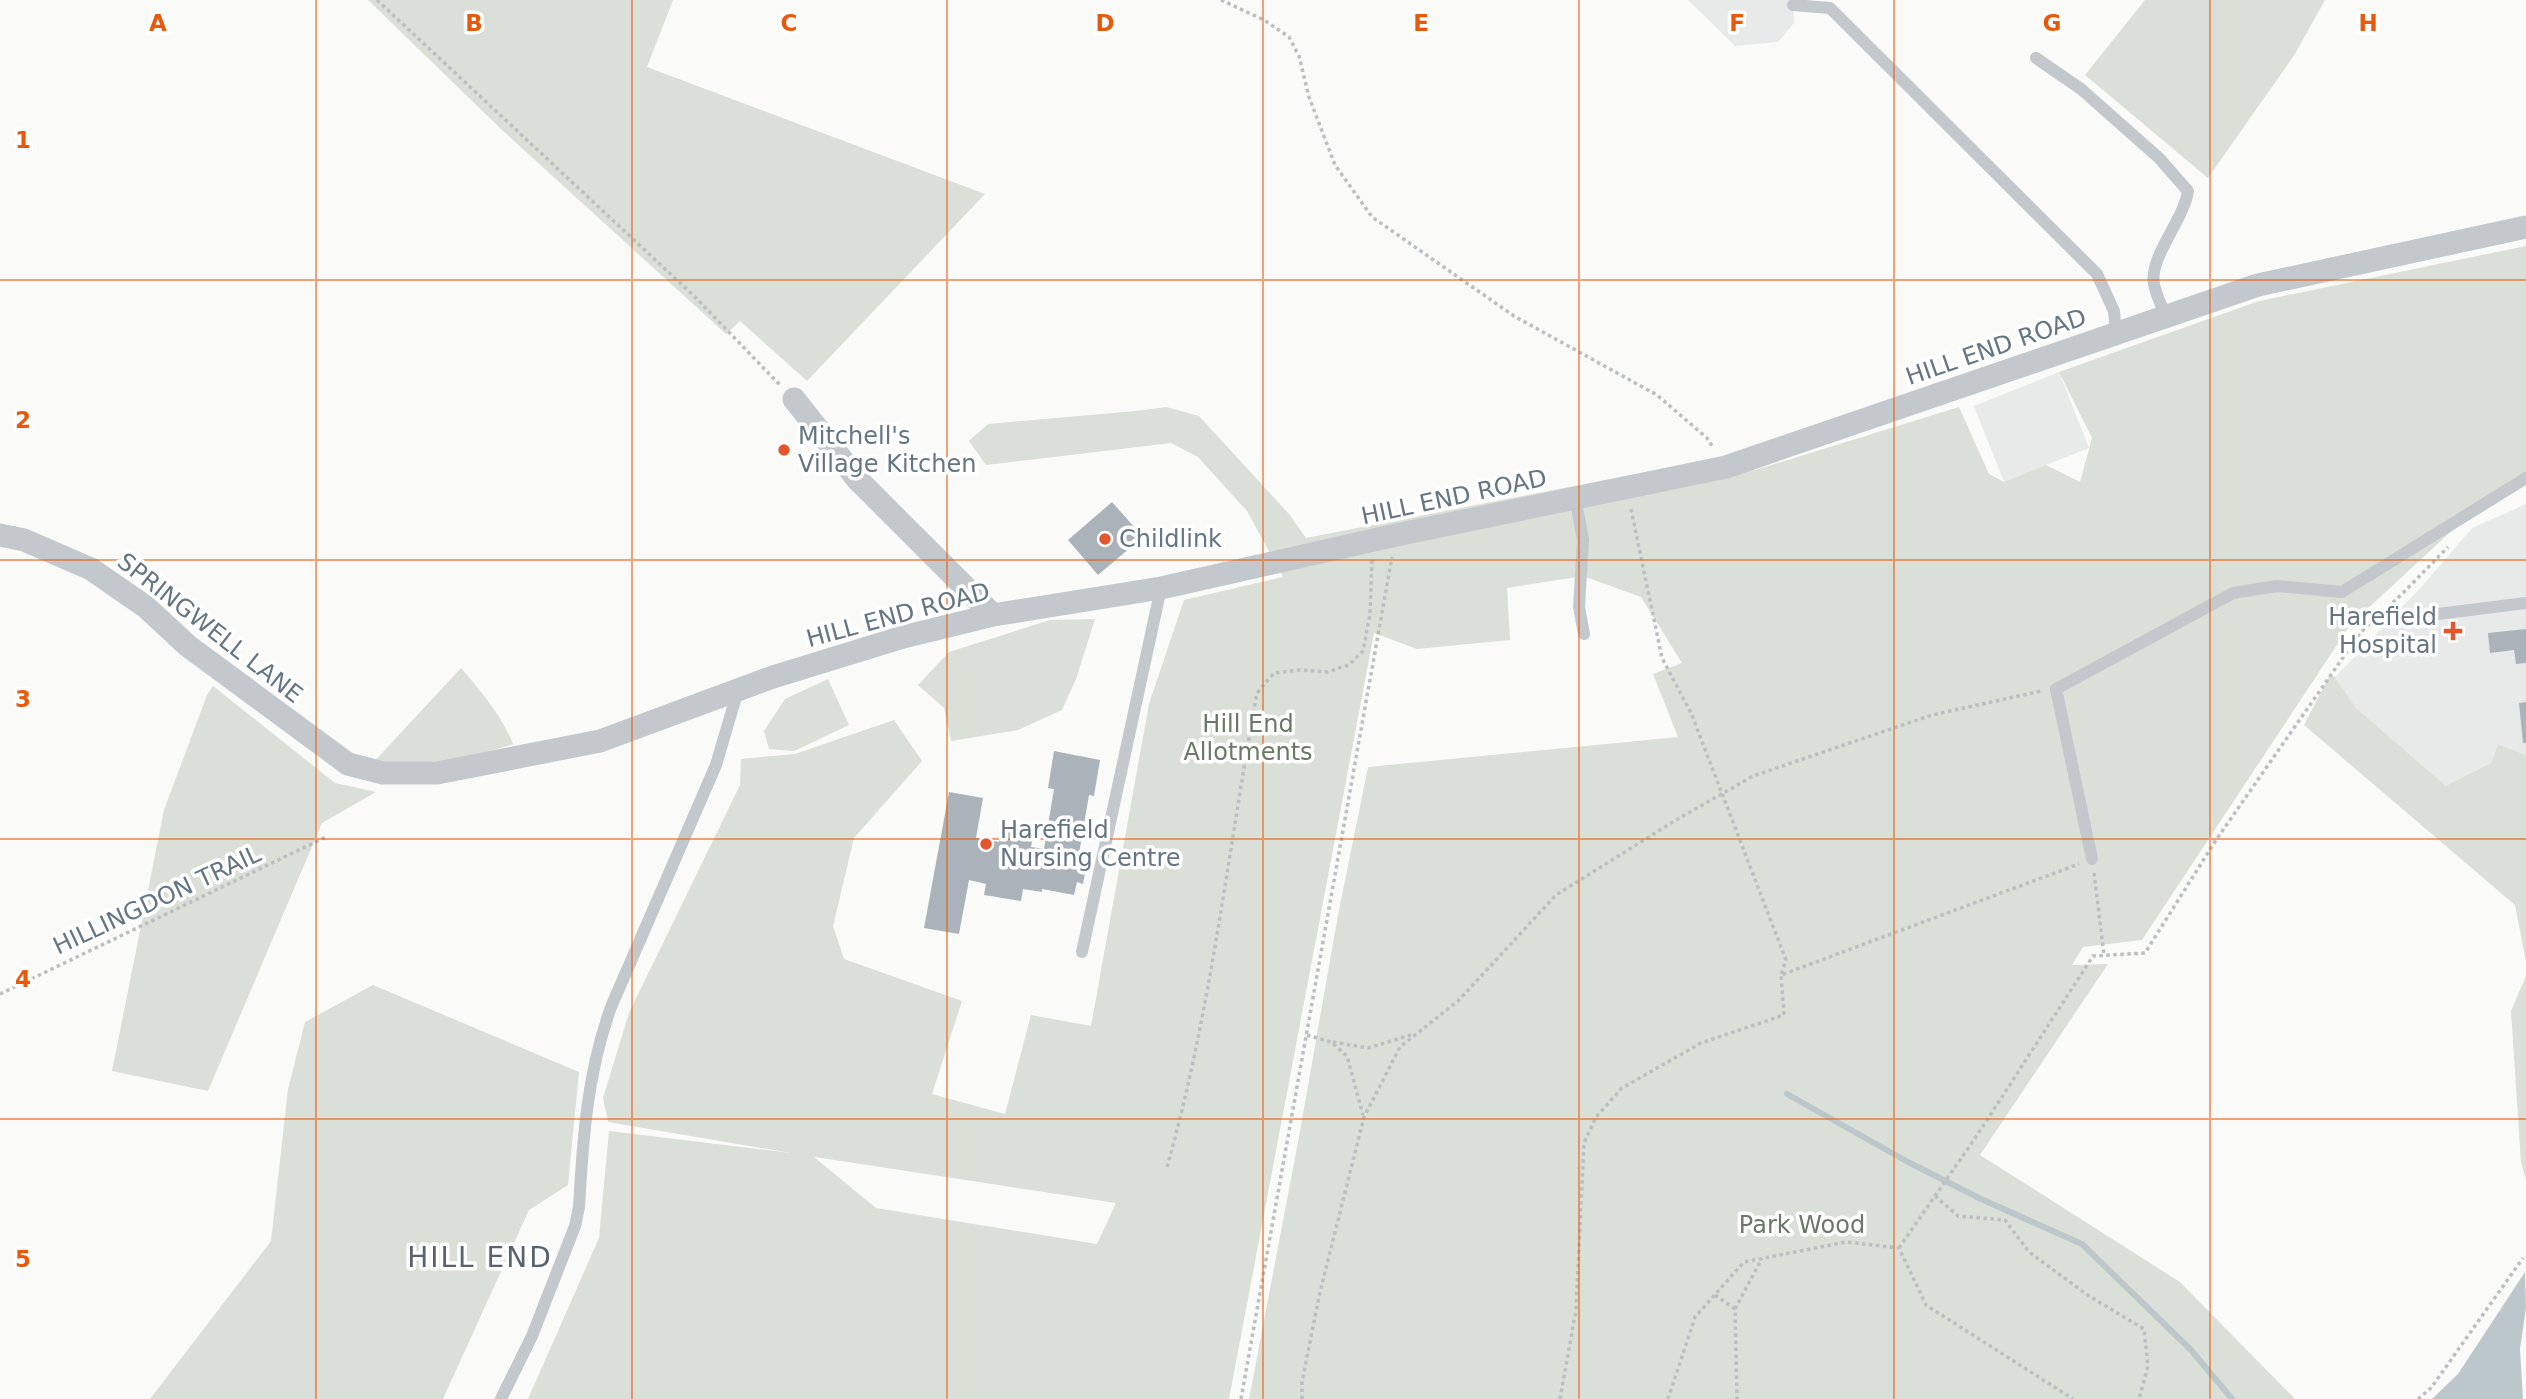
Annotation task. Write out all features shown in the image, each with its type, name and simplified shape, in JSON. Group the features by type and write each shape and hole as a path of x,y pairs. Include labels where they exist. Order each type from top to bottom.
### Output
{"street":[{"name":"HILL END ROAD","path":"383,773 437,773 600,741 773,677 903,636 993,615 1161,588 1726,467 2258,285 2526,227"},
{"path":"794,399 858,480 993,615"},
{"name":"SPRINGWELL LANE","path":"0,535 24,540 91,569 146,607 188,646 348,764 383,773"}],"lane":[{"path":"1793,5 1830,8 2097,274 2114,311 2116,333"},
{"path":"2036,58 2081,89 2159,158 2189,191 2187,203 2160,256 2154,275 2154,285 2165,316"},
{"path":"2092,859 2056,689 2233,593 2277,586 2342,592 2526,478"},
{"path":"1575,498 1583,538 1579,607 1584,634"},
{"path":"1082,952 1161,588"},
{"path":"2438,614 2526,603"},
{"path":"502,1399 532,1336 575,1226 591,1076 598,1044 611,1007 716,765 738,690"}],"path":[{"path":"377,0 694,296 794,399"},
{"path":"1221,0 1264,20 1289,37 1299,56 1309,97 1335,165 1372,217 1514,316 1657,395 1707,438 1726,467"},
{"path":"1560,1399 1576,1310 1584,1143 1595,1117 1622,1088 1701,1043 1784,1015 1781,975 1786,960 1691,713 1662,658 1626,487"},
{"path":"1241,1399 1396,536"},
{"path":"1167,1167 1181,1119 1215,950 1257,693 1274,673 1299,670 1327,672 1349,665 1363,651 1370,614 1373,541"},
{"path":"1899,1248 1979,1134 2093,956 2145,953 2216,841 2360,633 2453,541"},
{"path":"1302,1399 1302,1382 1320,1292 1364,1117 1399,1047 1458,1001 1556,895 1676,820 1753,776 1932,715 2015,695 2056,689"},
{"name":"HILLINGDON TRAIL","path":"0,994 328,836"},
{"path":"1781,975 2092,859 2104,955"},
{"path":"1307,1035 1368,1048 1418,1032"},
{"path":"1331,1042 1346,1056 1364,1117"},
{"path":"1936,1196 1958,1216 2005,1220 2029,1252 2090,1296 2144,1329 2148,1366 2139,1399"},
{"path":"1668,1399 1695,1317 1744,1262 1846,1242 1899,1248"},
{"path":"1899,1248 1926,1305 2073,1399"},
{"path":"1737,1399 1735,1309 1762,1258"},
{"path":"2418,1399 2431,1388 2523,1258"},
{"path":"1715,1295 1735,1309"}],"shaded area":[{"path":"1688,0 1793,0 1794,23 1778,42 1735,46"},
{"path":"2059,372 2089,448 2004,482 1974,406"},
{"name":"Harefield Hospital","path":"2526,504 2526,755 2498,744 2491,763 2447,787 2356,708 2335,677 2424,584 2472,528"},
{"path":"2525,1272 2526,1308 2520,1349 2523,1399 2432,1399 2458,1374"}],"green space":[{"path":"368,0 673,0 647,67 985,194 807,381 740,321 726,334 501,129"},
{"path":"2145,0 2325,0 2295,54 2208,178 2085,75"},
{"path":"2526,246 2526,482 2458,525 2350,625 2142,940 2083,947 2072,965 2108,964 1980,1155 2180,1282 2295,1399 1249,1399 1368,767 1678,737 1653,674 1682,663 1641,597 1583,576 1507,588 1510,640 1417,649 1374,633 1229,1399 528,1399 599,1238 609,1131 791,1153 608,1122 603,1098 629,1013 740,785 741,759 795,754 894,720 922,761 854,838 833,926 844,959 962,1001 932,1094 1005,1114 1031,1015 1091,1026 1149,704 1184,600 1283,577 1247,511 1198,457 1171,443 986,465 969,441 988,424 1166,407 1199,416 1289,514 1306,538 1697,462 1755,470 1959,407 1989,474 2004,482 2046,465 2080,482 2092,438 2059,372 2259,301","holes":["814,1157 1116,1203 1097,1244 876,1208"]},
{"path":"1095,619 1076,679 1062,710 1018,730 951,741 944,708 918,685 949,652 1050,620"},
{"path":"461,668 497,713 513,744 443,761 371,765"},
{"path":"2330,675 2335,677 2356,708 2446,786 2491,763 2498,744 2526,755 2526,962 2515,905 2304,725"},
{"path":"828,679 849,725 794,751 769,749 764,731 785,699"},
{"path":"213,686 335,783 376,792 322,823 208,1091 112,1071 164,810 207,695"},
{"path":"2526,976 2526,1180 2521,1162 2511,1011"},
{"path":"373,985 579,1072 568,1185 529,1210 443,1399 150,1399 271,1241 288,1089 305,1022"}],"building":[{"name":"Childlink","path":"1112,502 1143,537 1098,575 1068,540"},
{"path":"2526,629 2526,663 2516,664 2514,650 2490,653 2488,633"},
{"path":"2526,702 2526,743 2523,743 2519,703"},
{"name":"Harefield Nursing Centre","path":"1054,751 1100,760 1094,796 1089,795 1079,854 1083,855 1082,862 1087,863 1083,884 1077,882 1074,895 1042,889 1042,892 1023,889 1021,901 984,895 986,884 969,880 959,934 924,928 949,792 983,798 976,838 999,842 1001,829 1033,835 1031,847 1044,849 1054,789 1048,788"}],"waterway":[{"path":"1787,1094 1908,1162 1981,1199 2082,1244 2191,1350 2232,1399"}],"place":[{"name":"Mitchell's Village Kitchen","path":"784,450"},
{"name":"Childlink","path":"1105,539"},
{"name":"Harefield Hospital","path":"2453,631"},
{"name":"Harefield Nursing Centre","path":"986,844"}],"district":[{"name":"HILL END","path":"480,1257"}],"park label":[{"name":"Hill End Allotments","path":"1248,738"},
{"name":"Park Wood","path":"1802,1225"}]}
